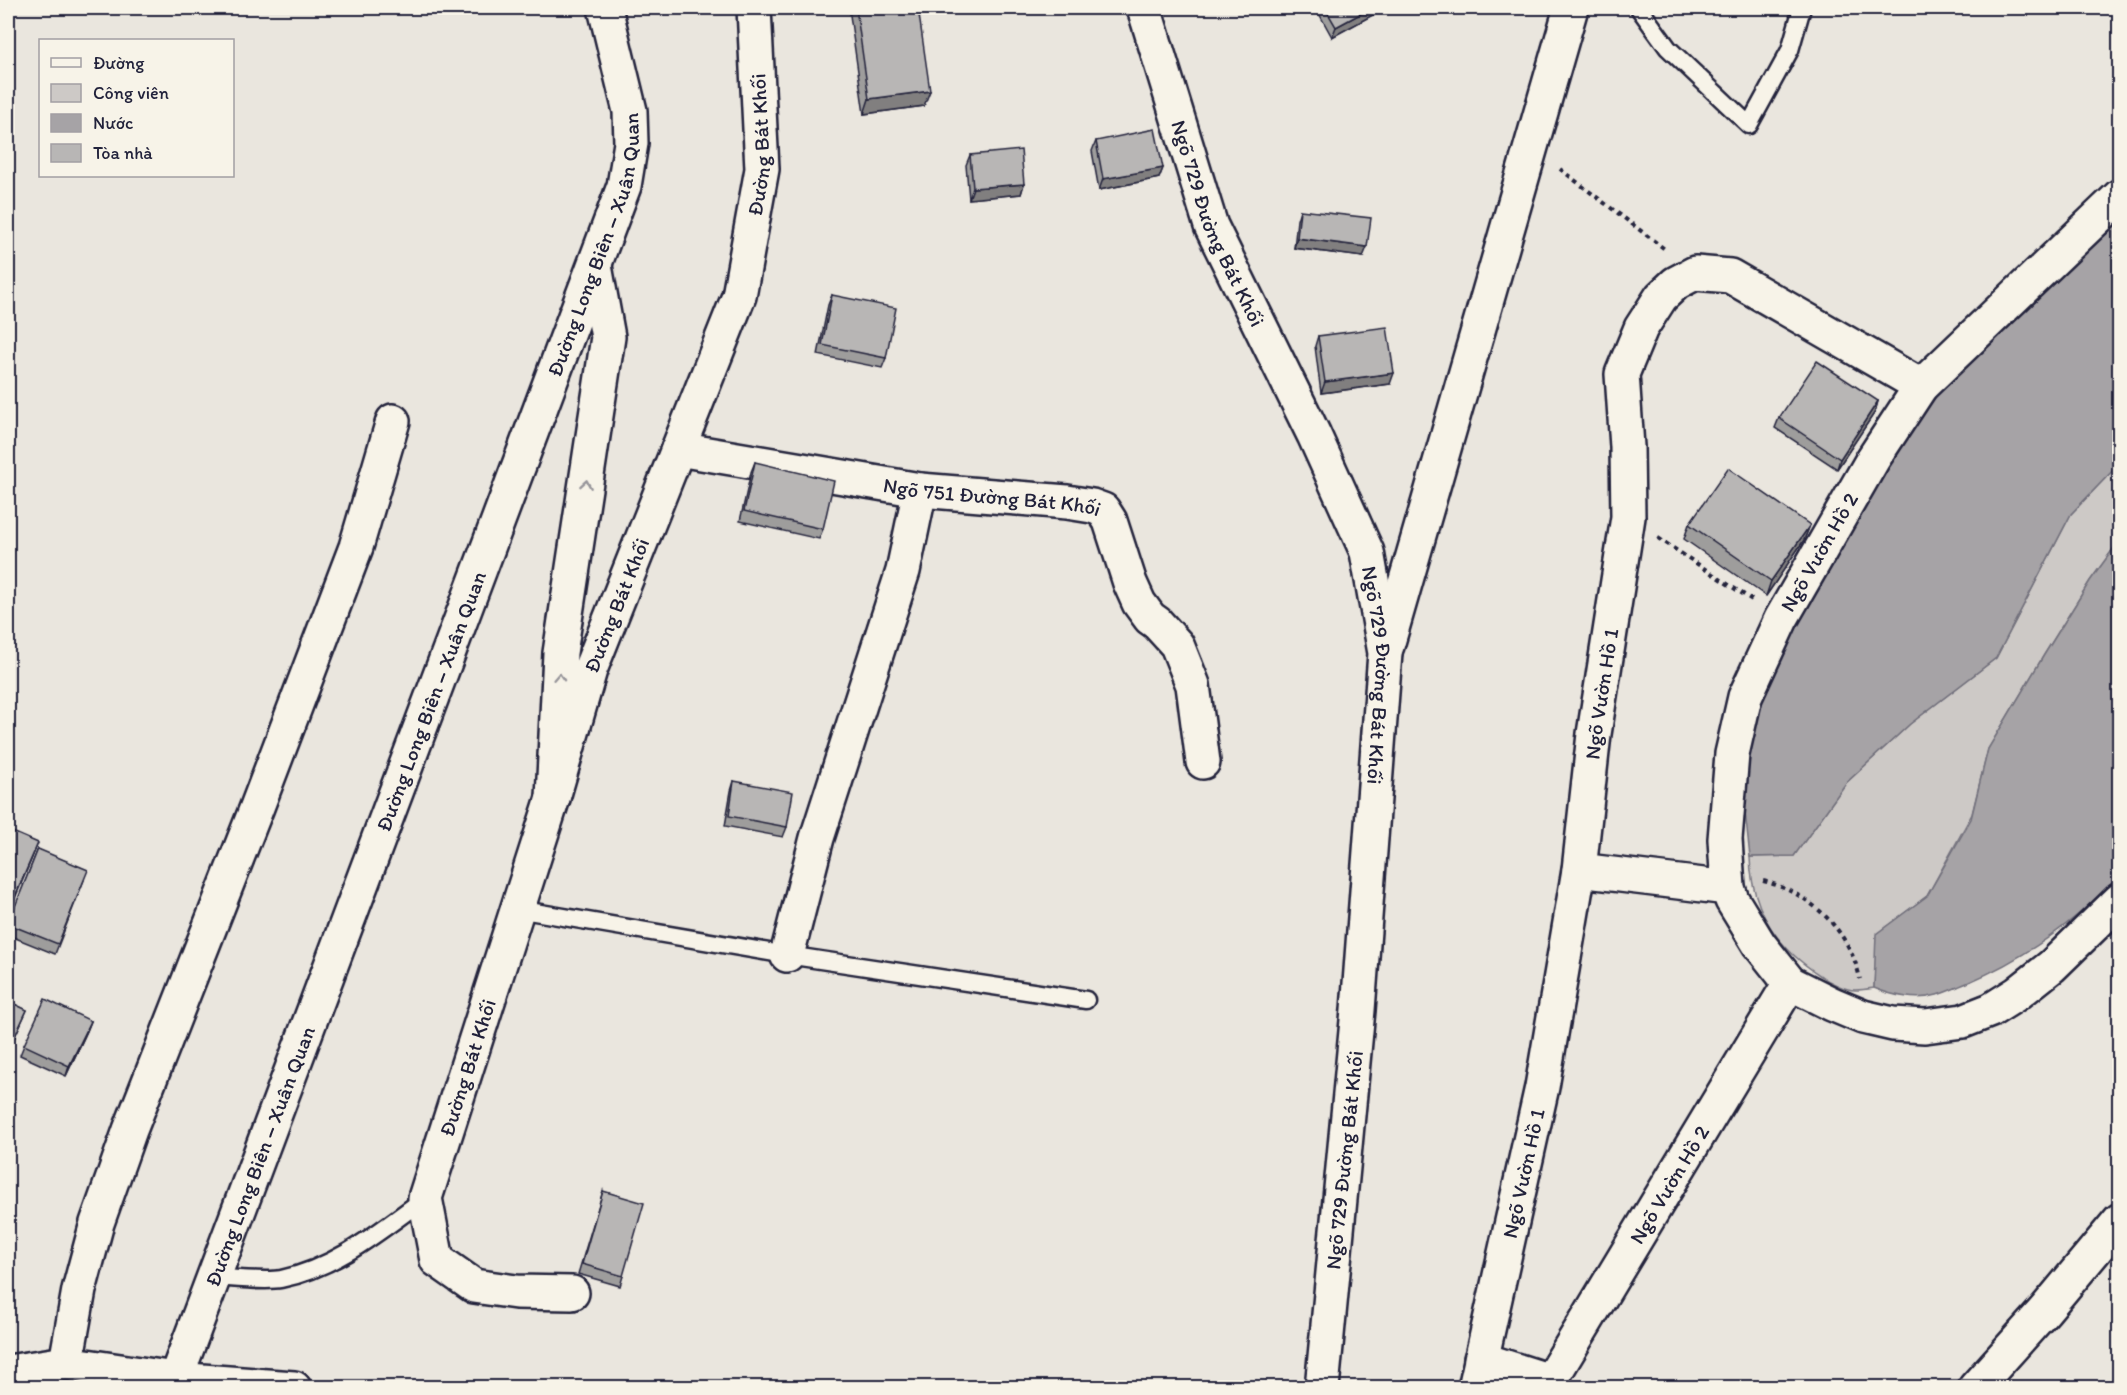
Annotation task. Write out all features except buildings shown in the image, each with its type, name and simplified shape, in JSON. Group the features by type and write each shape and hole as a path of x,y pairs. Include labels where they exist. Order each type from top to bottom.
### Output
{"street":[{"name":"Đường Long Biên – Xuân Quan","path":"174,1383 624,186 631,143 630,111 605,8"},
{"name":"Đường Bát Khối","path":"425,1198 553,798 590,670 739,296 762,169 754,8"},
{"name":"Ngõ 729 Đường Bát Khối","path":"1144,8 1211,226 1314,435 1367,552 1385,653 1358,1010 1323,1388"},
{"path":"1385,653 1571,8"},
{"name":"Ngõ Vườn Hồ 2","path":"2120,196 1922,386 1874,459 1781,619 1745,697 1732,754 1725,838 1728,888 1732,900 1759,944 1790,983 1863,1017 1893,1024 1925,1026 1963,1021 1991,1010 2018,993 2052,966 2120,900"},
{"path":"553,798 560,653 608,337 595,266"},
{"path":"1695,273 1730,276 1922,386"},
{"name":"Ngõ Vườn Hồ 1","path":"1478,1373 1542,1087 1579,870 1594,734 1628,517 1627,447 1622,374 1641,328 1661,297 1676,283 1695,273"},
{"path":"66,1363 79,1290 97,1223 130,1130 356,547 393,421"},
{"name":"Ngõ 751 Đường Bát Khối","path":"678,449 920,490 1067,502 1103,510 1110,521 1130,583 1139,603 1150,618 1157,622 1177,645 1193,685 1203,762"},
{"path":"787,955 817,838 903,571 920,490"},
{"path":"1579,870 1728,888"},
{"name":"Ngõ Vườn Hồ 2","path":"1549,1384 1790,983"},
{"path":"425,1198 437,1260 474,1286 516,1292 572,1293"},
{"path":"1975,1388 2045,1310 2120,1220"},
{"path":"8,1372 66,1363 174,1383 294,1388"},
{"path":"1478,1373 1549,1384"}],"lane":[{"path":"1639,8 1668,48 1749,125 1790,50 1802,8"},
{"path":"517,909 787,955 1086,1000"},
{"path":"212,1277 280,1279 321,1265 354,1248 425,1198"}],"path":[{"path":"1531,146 1695,273"},
{"path":"1628,517 1781,619"},
{"path":"1728,888 1753,879 1776,885 1818,908 1835,926 1858,968 1863,1017"}],"green space":[{"path":"2119,464 2119,541 2090,581 1988,749 1972,814 1927,896 1877,934 1874,988 1851,990 1828,981 1791,953 1769,926 1755,894 1750,857 1794,856 1846,783 1910,724 1996,658 2071,514"}],"water":[{"path":"2119,217 2119,464 2071,514 1996,658 1910,724 1846,783 1794,856 1750,857 1742,763 1749,720 1820,575 1904,437 1950,376"},
{"path":"2119,541 2119,876 2085,909 2049,937 1989,973 1929,997 1905,997 1874,988 1876,934 1927,896 1971,819 1988,749 2090,581"}]}
